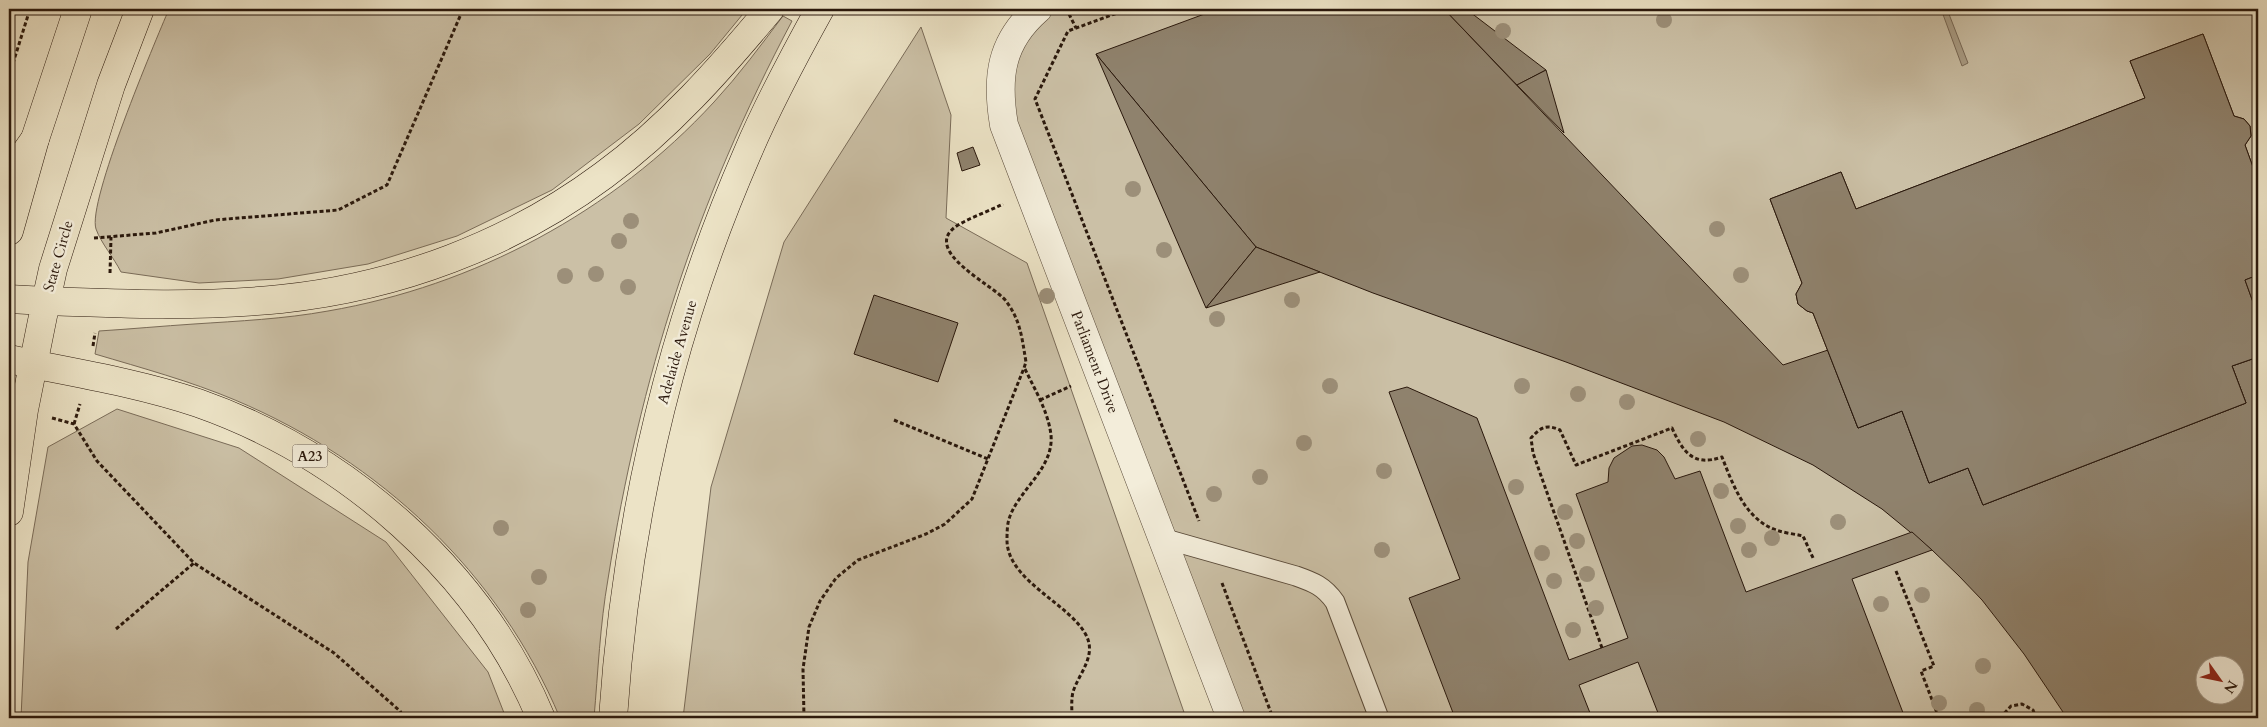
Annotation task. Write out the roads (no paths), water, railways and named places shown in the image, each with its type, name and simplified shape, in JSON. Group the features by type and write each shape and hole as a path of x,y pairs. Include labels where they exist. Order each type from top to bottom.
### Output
{"main road":[{"path":"9,231 35,138 78,9"},
{"name":"State Circle","path":"9,512 21,361 46,301 53,269 111,85 140,9"},
{"path":"9,299 173,305 283,299 387,280 463,254 529,222 605,175 652,136 693,97 770,9"},
{"name":"Adelaide Avenue","path":"613,718 618,647 631,545 651,445 677,346 709,249 747,153 791,61 820,9"},
{"path":"9,176 35,138"},
{"name":"A23","path":"21,361 160,392 199,404 276,437 341,476 407,530 465,593 504,647 526,685 541,718"}],"street":[{"name":"Parliament Drive","path":"1038,9 1022,25 1008,49 1001,74 999,92 1004,125 1231,718"}],"lane":[{"path":"1162,538 1296,576 1316,583 1327,590 1335,602 1379,718"}]}
